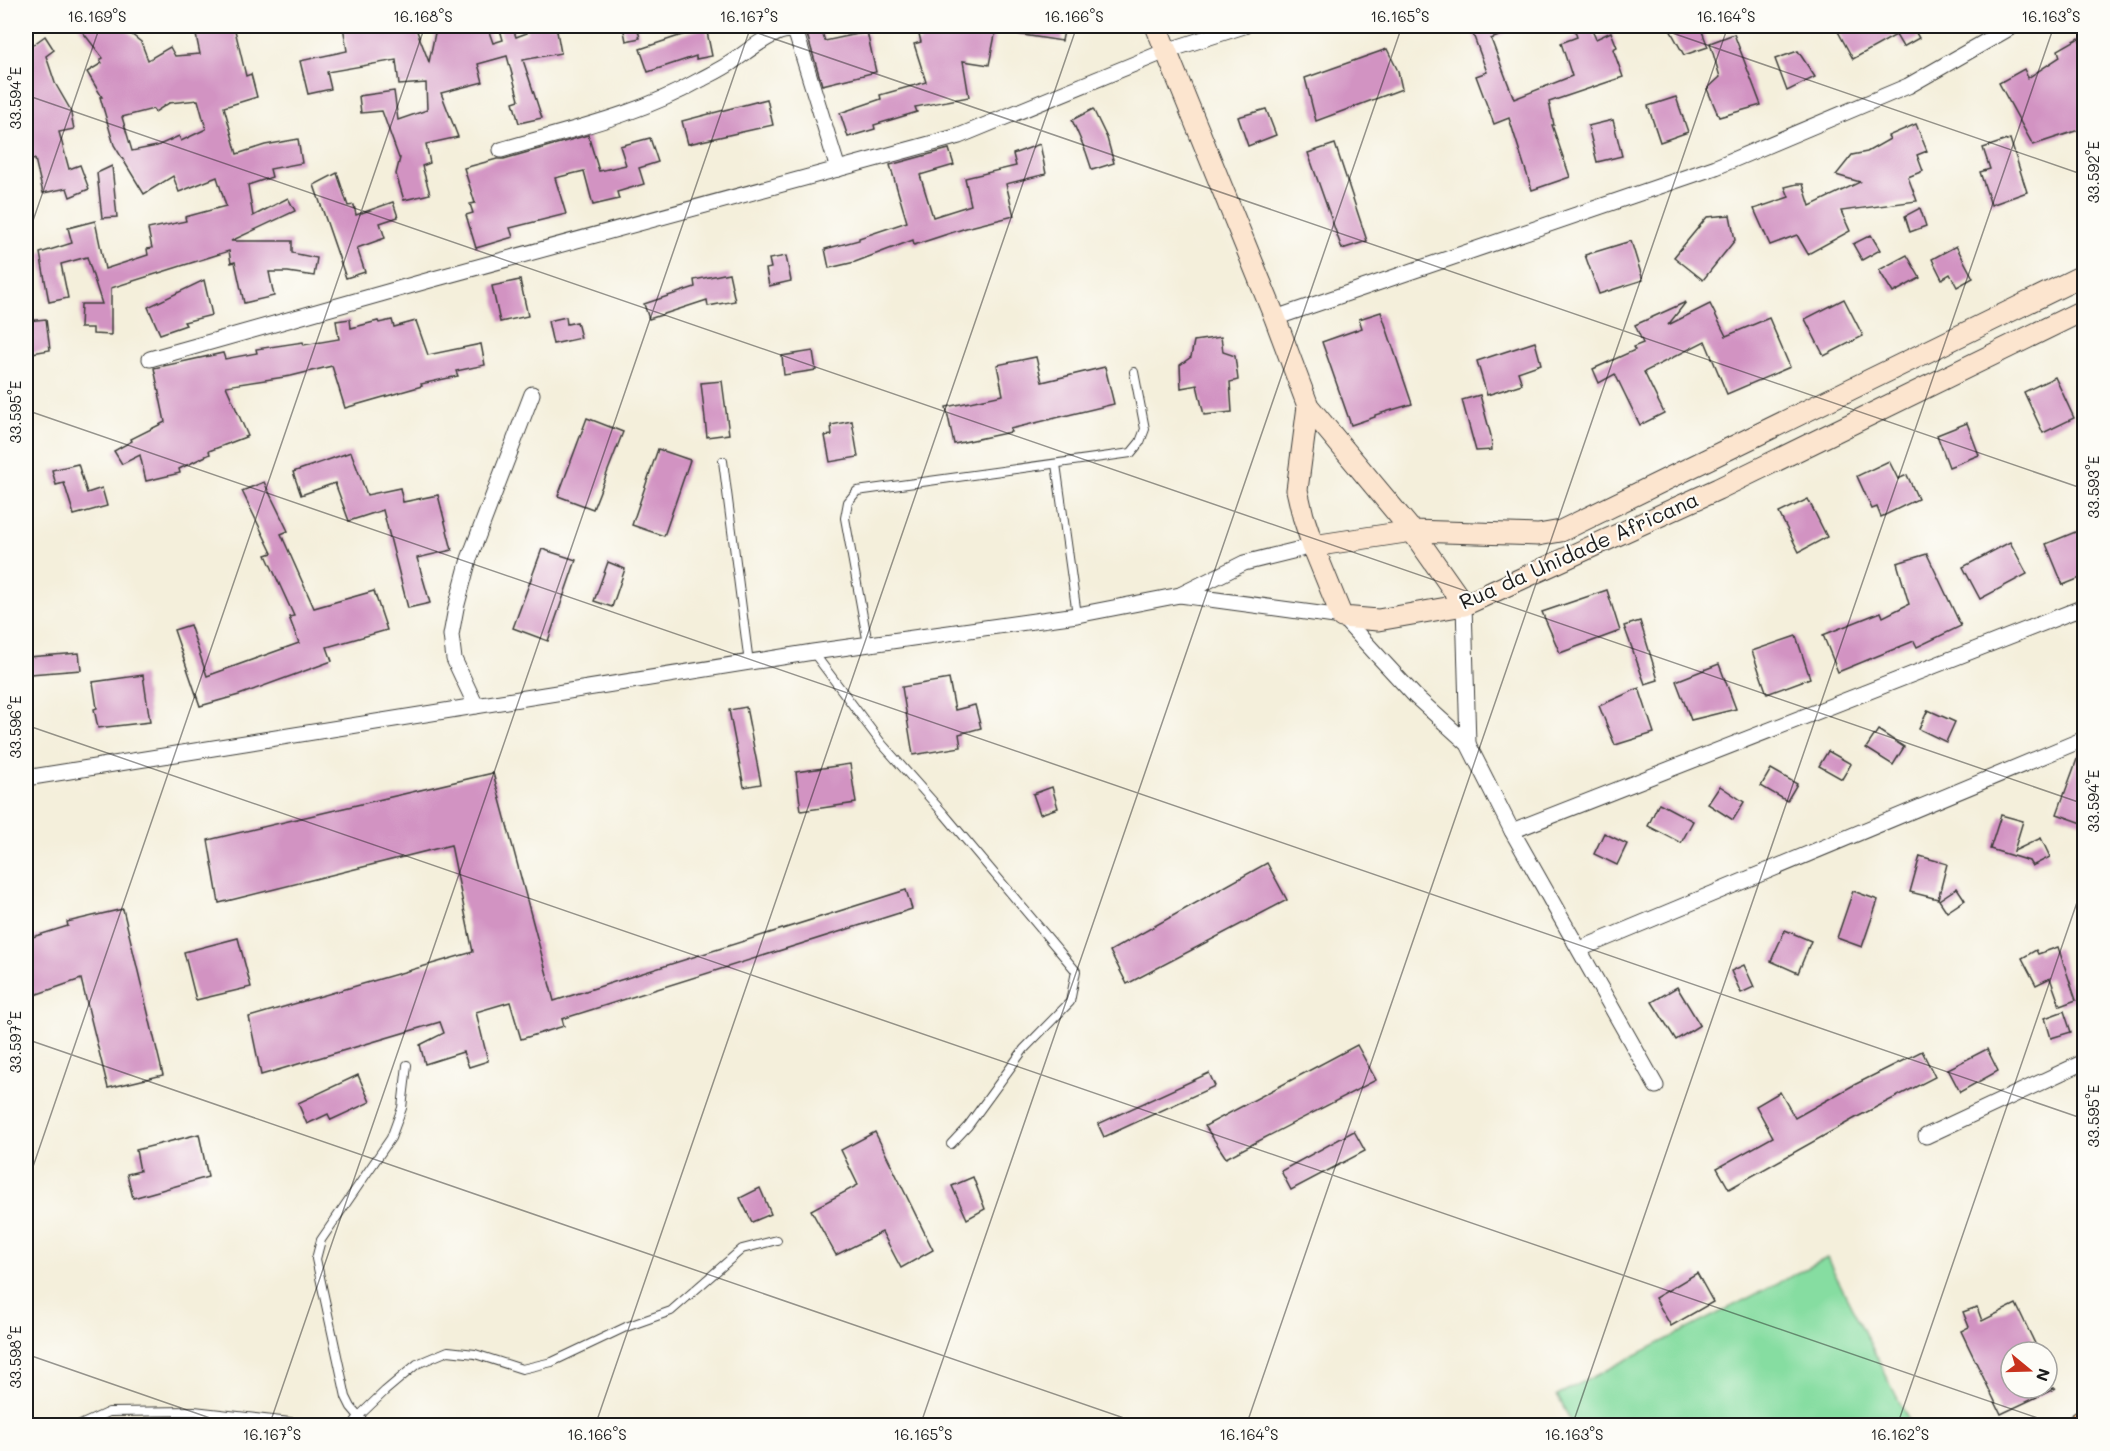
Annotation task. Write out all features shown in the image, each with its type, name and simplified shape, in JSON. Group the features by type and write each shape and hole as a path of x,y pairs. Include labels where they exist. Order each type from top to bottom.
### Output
{"main road":[{"path":"2077,1425 2085,1421"}],"street":[{"path":"1156,26 1275,318 1308,406 1412,531 1464,605 1468,744"},
{"path":"150,359 959,136 1166,51 1244,26"},
{"path":"1275,318 1716,167 1908,86 2013,26"},
{"path":"501,150 642,109 678,93 731,63 759,43 781,31 792,28 796,33 838,169"},
{"name":"Rua da Unidade Africana","path":"1180,595 1244,563 1313,546 1412,531 1538,535 1561,531 2085,275"},
{"name":"Rua da Unidade Africana","path":"1180,595 1378,620 1464,605 1718,489 2085,310"},
{"path":"476,706 454,659 451,635 469,559 532,394"},
{"path":"1308,406 1297,490 1313,546 1342,617 1415,696 1468,744 1512,831 1656,1086"},
{"path":"26,777 813,652 1077,615 1180,595"},
{"path":"1512,831 2085,608"},
{"path":"1580,949 2085,739"},
{"path":"1926,1136 2085,1062"}],"lane":[{"path":"868,644 845,518 848,502 857,491 1131,453 1140,442 1145,429 1134,372"},
{"path":"723,461 749,663"},
{"path":"1056,464 1077,615"},
{"path":"813,652 882,744 1076,971 1070,1002 1024,1049 968,1126 951,1144"},
{"path":"367,1425 351,1407 346,1397 316,1259 321,1240 392,1138 402,1108 406,1065"},
{"path":"352,1425 385,1390 417,1364 448,1352 474,1354 522,1369 552,1362 626,1327 671,1311 742,1249 777,1240"},
{"path":"78,1425 109,1412 194,1411 325,1425"}],"green space":[{"path":"1827,1258 1911,1425 1573,1425 1557,1395"}],"building":[{"path":"78,26 121,26 141,42 148,60 170,47 175,56 200,54 196,35 205,33 201,26 234,26 246,76 251,74 257,97 224,107 237,154 265,145 298,139 302,163 270,169 272,177 248,185 253,216 288,198 295,211 231,241 292,241 292,253 317,258 314,276 269,272 274,296 244,303 235,262 231,263 229,251 111,288 111,335 93,334 93,328 80,328 81,304 102,304 87,257 61,264 68,298 49,302 40,253 72,243 68,228 95,221 105,269 148,255 147,249 152,248 148,229 186,221 185,217 226,206 217,177 179,192 173,176 144,194 114,145 100,97 102,97 87,72 102,63 100,60 103,58","holes":["198,100 206,129 181,141 179,136 157,146 132,151 122,117 153,109 155,112 169,103"]},
{"path":"343,26 415,26 429,62 436,28 457,33 454,26 487,26 493,43 503,40 499,26 512,26 516,37 527,33 525,26 556,26 561,53 523,60 542,118 519,123 513,102 519,100 507,56 478,64 483,82 441,93 458,137 426,144 430,163 422,166 430,194 404,200 396,174 400,158 382,111 361,113 359,96 394,91 398,120 427,110 426,83 399,85 396,60 327,72 331,89 308,94 300,61 347,51"},
{"path":"623,26 637,26 640,38 626,41"},
{"path":"917,26 971,26 996,30 989,65 963,61 969,97 915,107 917,112 874,125 875,129 848,137 840,113 881,99 880,95 926,82 914,44 921,42"},
{"path":"1017,26 1065,26 1062,41 1017,34"},
{"path":"1470,26 1524,26 1491,39 1514,99 1572,76 1561,43 1577,37 1573,26 1590,26 1596,39 1611,32 1617,47 1613,49 1623,77 1549,102 1554,125 1552,125 1570,177 1532,190 1509,118 1494,124 1476,76 1487,72"},
{"path":"1668,26 1700,26 1708,47 1684,55"},
{"path":"1835,26 1912,26 1919,38 1903,47 1896,35 1853,59"},
{"path":"706,27 712,56 696,59 696,56 648,72 640,49"},
{"path":"820,27 825,41 867,32 876,72 822,85 806,31"},
{"path":"1734,34 1761,105 1719,117 1707,89 1720,77 1710,43"},
{"path":"45,36 54,50 46,56 55,83 70,109 74,129 59,132 69,169 80,165 89,189 70,197 67,188 43,193 35,159 26,162 26,50"},
{"path":"2079,38 2081,43 2085,42 2085,128 2033,145 1999,83 2024,69 2028,78 2060,57 2058,50"},
{"path":"1387,49 1398,71 1402,89 1316,121 1305,78"},
{"path":"1798,51 1815,77 1787,91 1775,59"},
{"path":"1676,97 1688,132 1660,142 1648,106"},
{"path":"767,99 773,125 688,144 682,121"},
{"path":"1093,109 1107,138 1114,163 1092,170 1072,120"},
{"path":"1266,109 1276,135 1248,146 1238,117"},
{"path":"1613,120 1622,156 1597,162 1588,126"},
{"path":"1916,124 1927,151 1917,155 1923,171 1908,177 1917,201 1841,211 1850,231 1808,254 1797,235 1770,245 1754,209 1789,197 1785,187 1803,184 1810,206 1860,182 1836,175 1852,155 1867,152 1890,139 1888,136"},
{"path":"588,135 599,171 626,165 620,146 650,138 658,162 639,168 644,184 617,192 619,199 593,205 584,171 555,178 566,214 510,228 513,237 476,248 466,215 473,213 470,204 475,203 464,168"},
{"path":"2010,139 2027,192 1991,205 1980,172 1990,169 1983,148"},
{"path":"1040,144 1046,174 1006,184 1014,216 966,228 914,245 913,240 855,262 829,268 825,249 859,240 859,238 907,222 890,165 949,149 954,165 920,175 933,217 971,205 965,178 1016,166 1013,154"},
{"path":"1335,144 1367,241 1342,249 1308,153"},
{"path":"112,166 117,217 102,218 97,173"},
{"path":"337,173 348,206 354,205 356,215 393,202 398,217 380,223 385,238 357,248 365,272 346,278 314,185"},
{"path":"1920,208 1926,226 1910,232 1905,216"},
{"path":"1730,215 1735,240 1703,280 1674,257 1707,217"},
{"path":"1871,235 1880,250 1862,260 1853,244"},
{"path":"1631,241 1643,280 1599,294 1585,255"},
{"path":"1956,246 1973,278 1957,287 1950,274 1942,279 1932,259"},
{"path":"1907,255 1920,278 1893,293 1879,270"},
{"path":"786,256 791,281 769,286 766,269 771,268 769,259"},
{"path":"729,273 735,301 708,306 707,300 649,319 644,304 695,287 694,280"},
{"path":"204,280 212,315 184,322 186,325 160,334 148,307"},
{"path":"520,280 528,316 500,322 492,286"},
{"path":"1844,299 1863,336 1824,356 1805,319"},
{"path":"1686,302 1668,325 1710,304 1726,336 1769,318 1790,367 1727,394 1705,341 1644,372 1664,413 1640,425 1615,374 1599,383 1593,369 1635,350 1633,347 1643,343 1635,325"},
{"path":"1381,312 1412,404 1351,425 1322,342 1362,328 1359,319"},
{"path":"566,317 567,324 577,322 581,338 553,344 548,321"},
{"path":"46,319 50,350 26,354 26,338 29,338 27,321"},
{"path":"350,319 351,328 378,321 379,323 392,320 394,327 416,321 428,355 481,344 485,365 456,371 458,376 421,384 422,386 345,408 332,366 291,376 226,386 248,436 209,451 210,454 179,469 180,473 146,481 140,455 122,464 114,451 132,441 131,439 165,422 154,368 223,353 225,359 257,353 256,349 339,339 336,321"},
{"path":"1221,337 1223,352 1235,356 1238,380 1230,382 1232,412 1204,415 1197,385 1181,388 1180,365 1191,357 1194,341"},
{"path":"1535,342 1541,364 1518,372 1522,384 1487,395 1477,361"},
{"path":"813,351 816,370 784,375 782,356"},
{"path":"1036,357 1042,382 1105,367 1114,404 1010,429 1011,432 954,444 946,407 1003,395 997,365"},
{"path":"2055,377 2074,418 2043,433 2024,392"},
{"path":"722,381 729,434 707,437 701,383"},
{"path":"1480,395 1491,436 1492,450 1476,451 1462,400"},
{"path":"587,418 623,432 593,509 558,496"},
{"path":"852,421 858,457 830,462 825,436 832,435 831,425"},
{"path":"1967,423 1979,455 1949,467 1937,435"},
{"path":"658,449 690,460 664,536 632,525"},
{"path":"351,452 367,495 400,488 403,502 438,495 452,550 417,558 430,603 408,608 383,510 349,521 335,483 301,495 293,472"},
{"path":"1889,461 1898,479 1907,475 1918,499 1881,517 1877,507 1872,509 1857,476"},
{"path":"78,464 87,493 102,488 107,506 74,515 64,483 56,485 52,470"},
{"path":"264,482 288,531 281,534 314,608 374,591 387,630 327,647 332,661 239,695 200,706 174,630 190,625 207,676 299,643 289,617 294,616 266,555 272,553 242,491"},
{"path":"1808,499 1827,537 1799,552 1779,513"},
{"path":"2085,528 2085,576 2063,585 2046,544"},
{"path":"2010,542 2027,574 1980,599 1963,567"},
{"path":"542,549 576,560 548,641 513,628"},
{"path":"1927,554 1961,626 1917,647 1914,641 1838,672 1823,635 1881,612 1883,617 1909,604 1897,563"},
{"path":"608,562 625,569 612,607 594,601"},
{"path":"1607,590 1620,631 1560,653 1542,612"},
{"path":"1640,621 1658,680 1645,684 1624,626"},
{"path":"1796,636 1810,678 1767,694 1752,651"},
{"path":"79,653 81,670 30,674 28,657"},
{"path":"1719,664 1736,709 1691,720 1676,681"},
{"path":"143,675 150,722 98,728 94,709 97,708 93,682"},
{"path":"949,679 955,710 975,705 981,728 959,734 961,747 913,755 902,687"},
{"path":"1639,688 1654,733 1615,745 1599,706"},
{"path":"746,707 761,784 744,787 729,710"},
{"path":"1928,710 1955,722 1946,742 1919,729"},
{"path":"1878,730 1904,747 1893,765 1866,748"},
{"path":"2085,749 2085,824 2057,814 2080,751"},
{"path":"1828,751 1851,764 1842,779 1819,766"},
{"path":"850,764 856,803 801,811 796,772"},
{"path":"1771,769 1797,784 1787,801 1761,786"},
{"path":"493,773 554,1001 906,890 912,909 562,1019 564,1026 521,1039 510,1002 476,1012 488,1061 469,1067 463,1052 425,1064 420,1045 444,1033 440,1022 261,1075 249,1017 473,952 451,845 219,903 208,840"},
{"path":"1720,786 1744,802 1733,820 1708,804"},
{"path":"1052,787 1058,808 1040,814 1033,794"},
{"path":"1659,803 1693,821 1681,843 1648,826"},
{"path":"2001,815 2023,821 2014,851 2041,838 2050,857 2032,866 2029,861 1990,849"},
{"path":"1604,833 1627,844 1617,865 1594,854"},
{"path":"1920,856 1947,864 1938,899 1910,892"},
{"path":"1267,863 1287,900 1127,984 1110,951"},
{"path":"1957,888 1965,900 1947,912 1939,900"},
{"path":"1853,891 1878,900 1862,947 1837,938"},
{"path":"123,909 163,1075 108,1088 81,979 26,998 26,939 68,926 67,922"},
{"path":"1785,930 1811,941 1798,973 1771,961"},
{"path":"238,938 251,987 196,1000 184,952"},
{"path":"2058,947 2076,1000 2060,1006 2050,978 2036,985 2022,958 2036,950 2038,954"},
{"path":"1744,965 1754,987 1741,993 1731,971"},
{"path":"1677,987 1700,1025 1676,1040 1652,1002"},
{"path":"2064,1011 2071,1032 2051,1038 2045,1018"},
{"path":"1357,1045 1376,1080 1226,1158 1205,1126"},
{"path":"1987,1049 1998,1071 1960,1092 1948,1069"},
{"path":"1922,1051 1935,1077 1859,1116 1729,1189 1717,1168 1773,1137 1756,1106 1780,1092 1795,1118"},
{"path":"1209,1073 1215,1086 1104,1137 1098,1124"},
{"path":"358,1075 370,1102 331,1120 328,1114 307,1124 298,1103"},
{"path":"1354,1131 1365,1151 1291,1190 1281,1171"},
{"path":"875,1132 933,1250 901,1268 882,1232 836,1255 811,1210 858,1185 841,1150"},
{"path":"199,1134 208,1177 133,1198 127,1174 140,1171 136,1150"},
{"path":"973,1177 985,1209 967,1219 952,1186"},
{"path":"760,1188 771,1214 752,1222 740,1198"},
{"path":"1697,1273 1713,1302 1671,1326 1655,1298"},
{"path":"2016,1304 2033,1340 1999,1340 1999,1400 2031,1400 2001,1414 1961,1331 1969,1327 1963,1312 1977,1307 1982,1321"}]}
